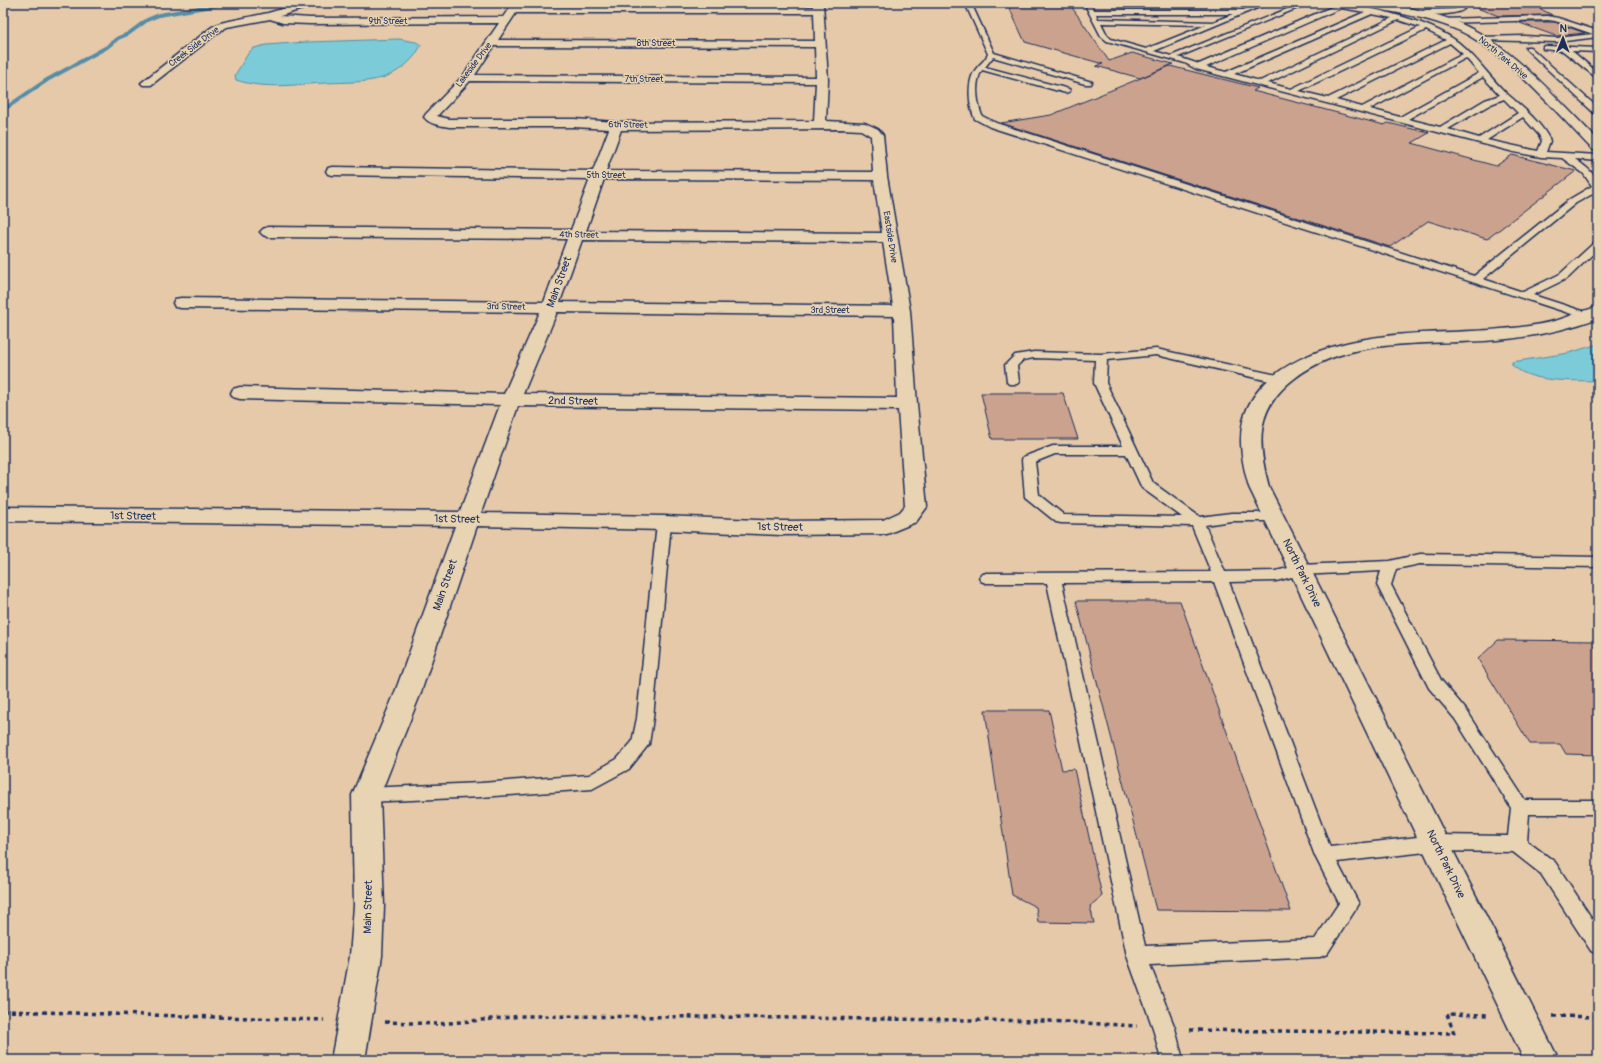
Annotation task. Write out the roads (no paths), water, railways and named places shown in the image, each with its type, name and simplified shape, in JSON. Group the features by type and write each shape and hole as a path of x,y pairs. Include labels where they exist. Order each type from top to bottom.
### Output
{"main road":[{"name":"Creek Side Drive","path":"147,83 216,29 238,22 270,16 312,3"},
{"name":"North Park Drive","path":"1363,3 1415,14 1463,28 1476,43 1491,46 1536,85 1598,147"},
{"path":"1594,3 1598,4"},
{"path":"516,7 818,7 822,80 820,125"},
{"name":"Lakeside Drive","path":"436,121 430,117 467,78 516,7"},
{"name":"9th Street","path":"270,16 283,20 310,21 507,20"},
{"name":"8th Street","path":"492,42 820,44"},
{"name":"7th Street","path":"467,78 822,80"},
{"name":"6th Street","path":"436,121 449,123 574,123 616,126 820,125"},
{"name":"Eastside Drive","path":"820,125 866,127 873,130 877,135 880,176 902,311 907,404 916,507 908,518"},
{"name":"Main Street","path":"348,1060 366,956 369,906 366,795 407,695 511,400 550,308 616,126"},
{"name":"5th Street","path":"333,171 597,175 880,176"},
{"name":"4th Street","path":"268,232 890,238"},
{"name":"3rd Street","path":"181,303 902,311"},
{"name":"North Park Drive","path":"1542,1060 1259,487 1254,470 1252,453 1253,431 1256,413 1274,386 1296,370 1329,353 1355,345 1416,338 1498,335 1535,331 1562,325 1593,314"},
{"name":"2nd Street","path":"240,392 511,400 907,404"},
{"name":"1st Street","path":"3,514 468,519 664,523 781,528 887,528 908,518"}],"lane":[{"path":"968,3 991,54 990,59 977,73 974,82 974,105 978,117 993,125 1476,280 1593,314"},
{"path":"1087,3 1102,31 1109,40 1199,67 1517,150 1541,154 1598,158"},
{"path":"1251,3 1266,3"},
{"path":"1147,51 1266,3"},
{"path":"1171,58 1307,3"},
{"path":"1327,3 1396,19 1424,28 1457,44 1543,134 1546,141 1541,154"},
{"path":"1449,3 1461,9 1458,11"},
{"path":"1199,67 1340,6"},
{"path":"1092,12 1243,12"},
{"path":"1226,74 1370,12"},
{"path":"1415,14 1426,12 1466,12"},
{"path":"1514,12 1538,12"},
{"path":"1442,21 1504,20 1514,18 1556,19 1596,33 1596,36 1557,40 1524,38 1457,44"},
{"path":"1261,83 1396,19"},
{"path":"1504,20 1517,25"},
{"path":"1097,21 1218,23"},
{"path":"1292,91 1424,28"},
{"path":"1530,30 1557,40"},
{"path":"1102,31 1110,31"},
{"path":"1179,32 1194,32"},
{"path":"1329,101 1450,40"},
{"path":"1491,46 1506,47"},
{"path":"1598,50 1524,47 1598,112"},
{"path":"1566,49 1598,77"},
{"path":"991,54 1088,82"},
{"path":"1363,110 1468,54"},
{"path":"981,68 1066,91"},
{"path":"1401,120 1484,73"},
{"path":"1441,130 1488,102 1506,96"},
{"path":"1481,140 1524,113"},
{"path":"1476,280 1573,202 1597,188 1586,171 1564,155"},
{"path":"1524,295 1564,276 1598,244"},
{"path":"1013,382 1011,365 1019,358 1034,355 1101,356 1156,352 1282,380"},
{"path":"1101,356 1100,383 1147,485 1197,522 1220,577 1324,856 1349,904 1320,948 1137,956"},
{"path":"1131,450 1053,450 1028,460 1032,497 1061,519 1197,522 1231,517 1274,517"},
{"path":"366,795 481,790 592,782 623,764 640,744 645,718 664,523"},
{"path":"986,578 1276,576 1300,570 1390,566 1420,559 1598,562"},
{"path":"1390,566 1384,585 1435,684 1461,715 1520,807 1517,844"},
{"path":"1054,578 1137,956 1164,1028 1172,1060"},
{"path":"1520,807 1598,807"},
{"path":"1324,856 1435,843 1517,844 1548,868 1598,945"}],"water":[{"path":"399,39 416,42 421,45 410,61 400,70 375,80 270,86 236,80 235,75 249,52 254,48 266,45 307,42"},
{"path":"1598,344 1598,381 1565,381 1541,378 1520,371 1512,365 1512,362 1569,353"}],"waterway":[{"path":"3,110 47,80 107,47 118,38 128,34 147,20 159,15 229,3"}]}
